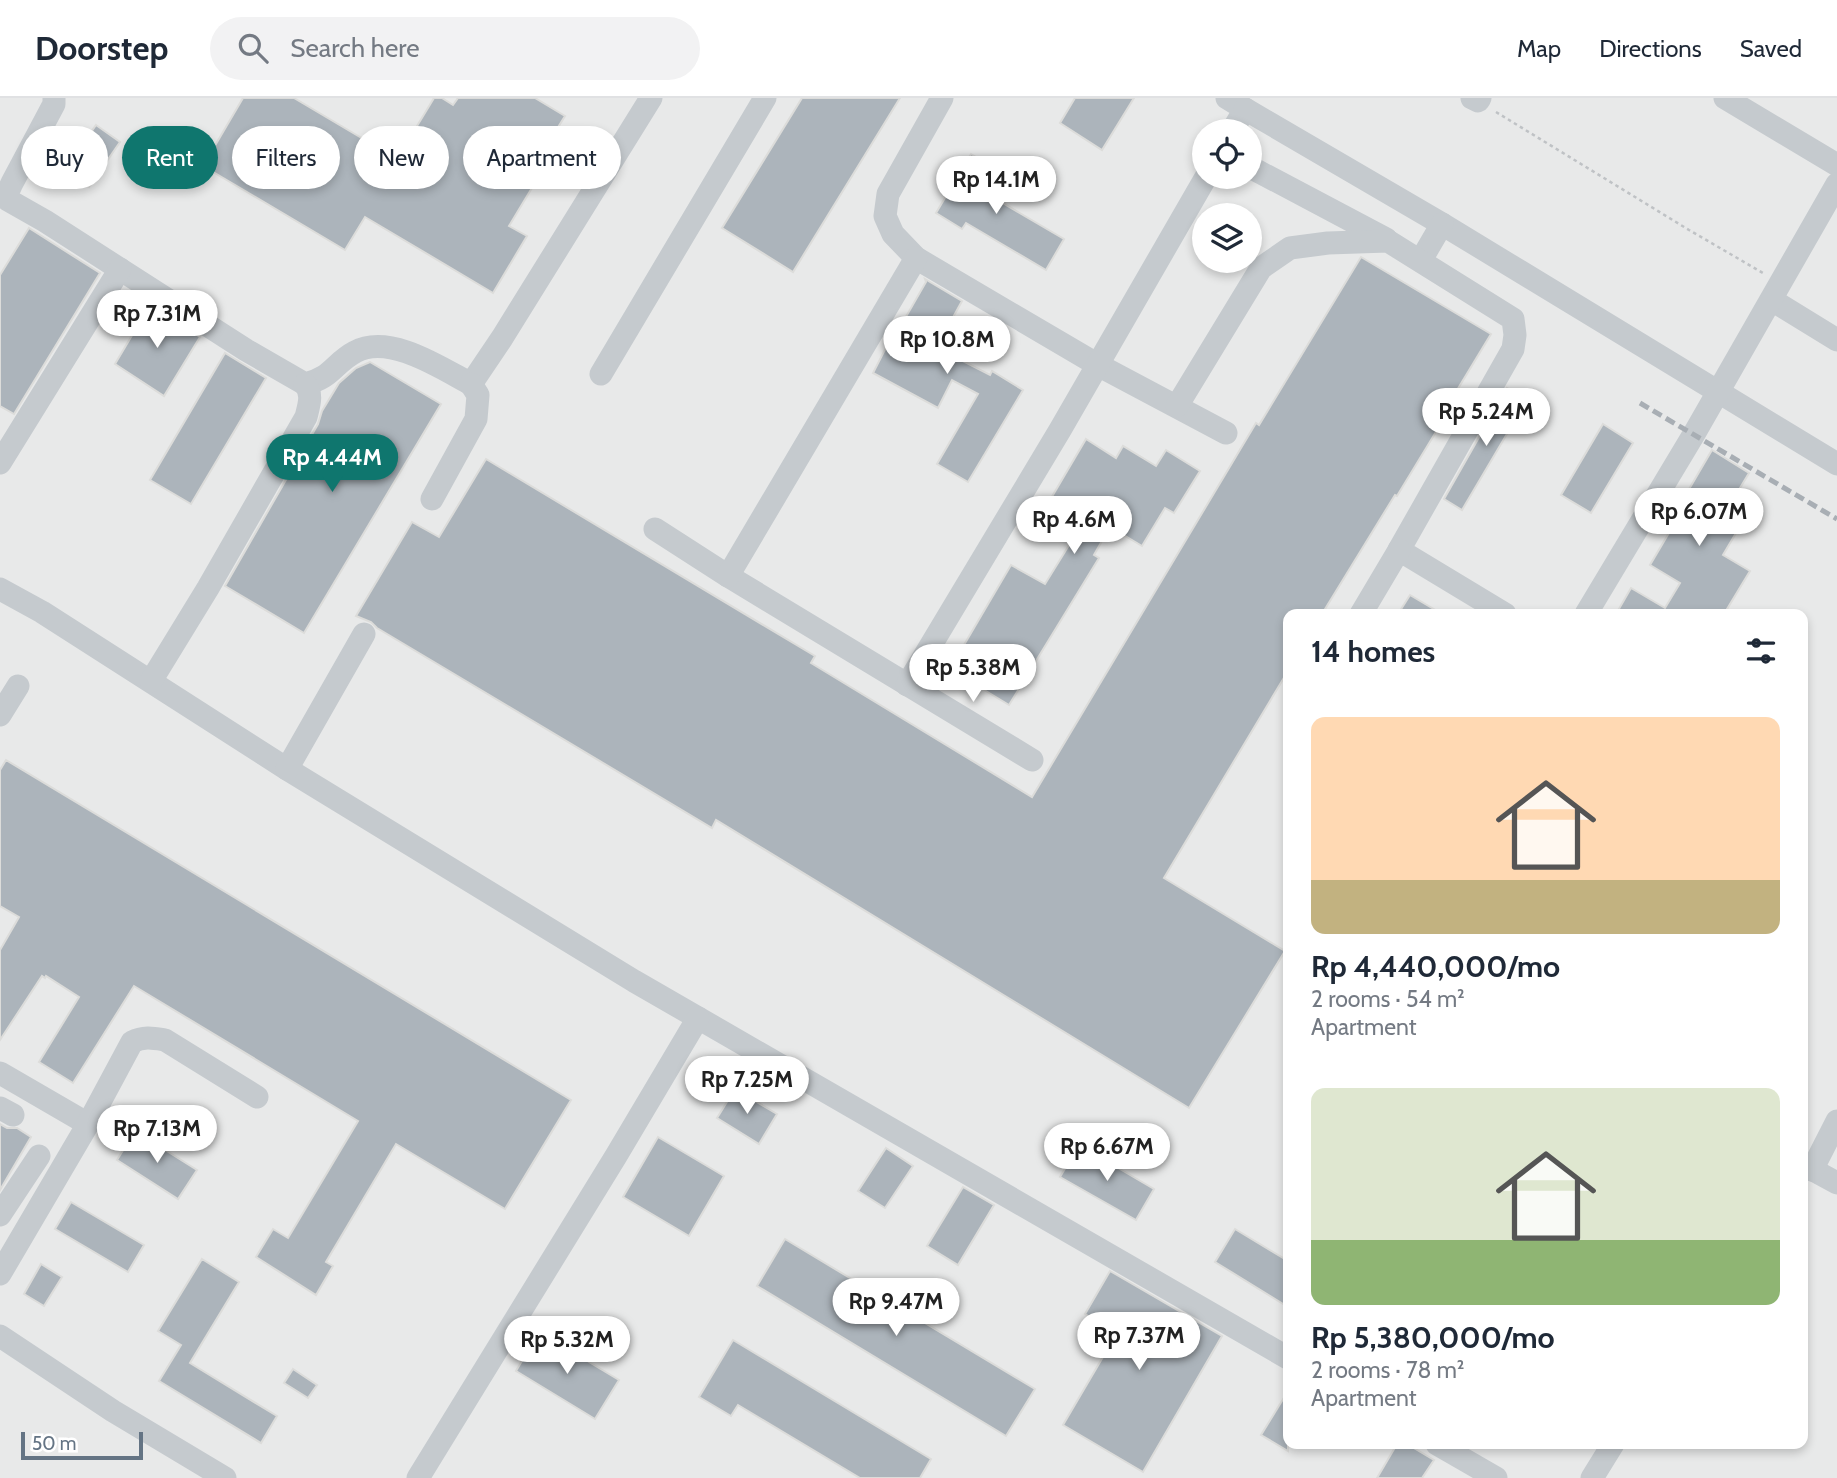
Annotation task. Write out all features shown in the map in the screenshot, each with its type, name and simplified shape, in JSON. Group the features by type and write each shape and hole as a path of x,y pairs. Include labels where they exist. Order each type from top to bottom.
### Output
{"lane":[{"path":"54,98 54,104 12,183 4,204 45,221 246,350 305,384 310,390 306,417 215,577 151,681"},
{"path":"471,384 651,98"},
{"path":"601,374 765,98"},
{"path":"942,98 888,194 885,216 892,234 916,258 1098,365 1226,433"},
{"path":"1725,98 1837,165"},
{"path":"1236,104 1442,224 1837,464"},
{"path":"1262,173 1421,260 1513,319 1513,349 1364,609"},
{"path":"1589,609 1771,303 1837,184"},
{"path":"907,685 1098,365 1199,189"},
{"path":"1421,260 1442,224"},
{"path":"1177,406 1261,268 1290,248 1328,243 1388,241"},
{"path":"729,576 916,258"},
{"path":"0,463 120,269"},
{"path":"1771,303 1837,340"},
{"path":"305,384 326,376 356,351 378,346 402,350 471,384 478,395 476,419 432,499"},
{"path":"655,529 1032,760"},
{"path":"1399,550 1496,609"},
{"path":"0,589 42,612 287,769 634,981 1283,1355"},
{"path":"287,769 365,634"},
{"path":"0,715 18,686"},
{"path":"418,1478 698,1018"},
{"path":"0,1274 88,1124 132,1042 141,1038 165,1040 257,1097"},
{"path":"0,1073 88,1124"},
{"path":"1808,1165 1837,1121"},
{"path":"0,1215 39,1156"},
{"path":"1808,1168 1837,1183"},
{"path":"0,1336 113,1411 225,1478"},
{"path":"1446,1449 1496,1478"},
{"path":"1592,1478 1610,1449"}],"path":[{"path":"1477,99 1689,230 1740,258 1771,303"}],"shaded area":[{"path":"0,98 1837,98 1837,1478 0,1478"}],"building":[{"path":"243,98 294,98 354,134 354,189 449,189 449,126 417,126 434,98 442,98 453,105 458,98 535,98 565,116 559,126 463,126 463,189 531,189 509,226 527,236 493,293 365,217 345,250 242,189 340,189 340,126 232,126 232,183 218,175 218,140"},
{"path":"802,98 900,98 793,272 722,228"},
{"path":"1075,98 1134,98 1102,150 1060,123"},
{"path":"108,134 120,142 108,159"},
{"path":"971,154 998,170 984,192 1064,239 1046,270 966,223 962,229 936,213"},
{"path":"29,228 100,273 14,414 0,406 0,275"},
{"path":"1361,257 1491,334 1439,420 1442,422 1325,609 1283,609 1283,679 1164,878 1283,950 1283,954 1189,1108 716,820 712,828 371,622 356,616 412,522 439,537 486,459 815,656 811,663 1032,797 1256,423 1259,425"},
{"path":"925,279 962,301 950,323 968,334 955,357 990,375 992,371 1023,390 968,482 937,464 978,394 952,380 938,408 873,373 897,326 900,327 926,282"},
{"path":"150,305 200,337 164,396 115,364"},
{"path":"225,353 266,378 191,504 150,480"},
{"path":"370,362 441,404 304,633 225,586 339,383 356,368"},
{"path":"1507,388 1527,400 1462,510 1444,499"},
{"path":"1603,424 1633,443 1591,513 1561,495"},
{"path":"1086,439 1116,458 1123,446 1156,466 1166,450 1200,471 1174,513 1165,508 1142,546 1110,527 1094,555 1099,558 1009,705 981,688 993,669 961,650 1011,565 1045,584 1079,529 1075,526 1080,518 1050,500"},
{"path":"1712,450 1749,473 1719,523 1736,533 1723,555 1750,571 1727,609 1619,609 1631,588 1665,608 1680,583 1650,565 1689,499 1685,496"},
{"path":"1410,595 1434,609 1401,609"},
{"path":"6,760 571,1100 505,1209 396,1144 326,1262 333,1266 316,1295 256,1257 273,1229 288,1238 358,1121 134,986 73,1083 39,1062 79,997 46,976 42,976 0,1040 0,950 19,917 0,906 0,770"},
{"path":"735,1089 777,1114 759,1144 717,1118"},
{"path":"0,1124 7,1128 17,1128 31,1137 0,1190"},
{"path":"135,1131 197,1170 178,1199 117,1160"},
{"path":"658,1137 724,1176 689,1236 623,1197"},
{"path":"1079,1145 1154,1189 1136,1220 1060,1177"},
{"path":"886,1148 913,1166 885,1208 858,1191"},
{"path":"963,1187 994,1205 958,1265 927,1246"},
{"path":"71,1202 144,1245 128,1272 55,1229"},
{"path":"1235,1229 1283,1258 1283,1304 1215,1262"},
{"path":"785,1239 1035,1389 1006,1436 757,1286"},
{"path":"202,1259 239,1282 190,1363 277,1416 261,1443 159,1381 181,1345 158,1331"},
{"path":"41,1264 62,1277 44,1306 24,1294"},
{"path":"1110,1271 1222,1336 1143,1472 1063,1425 1117,1333 1085,1314"},
{"path":"539,1332 619,1380 595,1419 516,1371"},
{"path":"733,1340 931,1459 920,1478 860,1478 738,1405 731,1416 699,1397"},
{"path":"293,1369 317,1385 308,1398 284,1383"},
{"path":"1283,1399 1283,1448 1261,1435"},
{"path":"1394,1449 1415,1449 1434,1460 1422,1478 1377,1478"}],"railway":[{"path":"1640,403 1837,519"}]}
